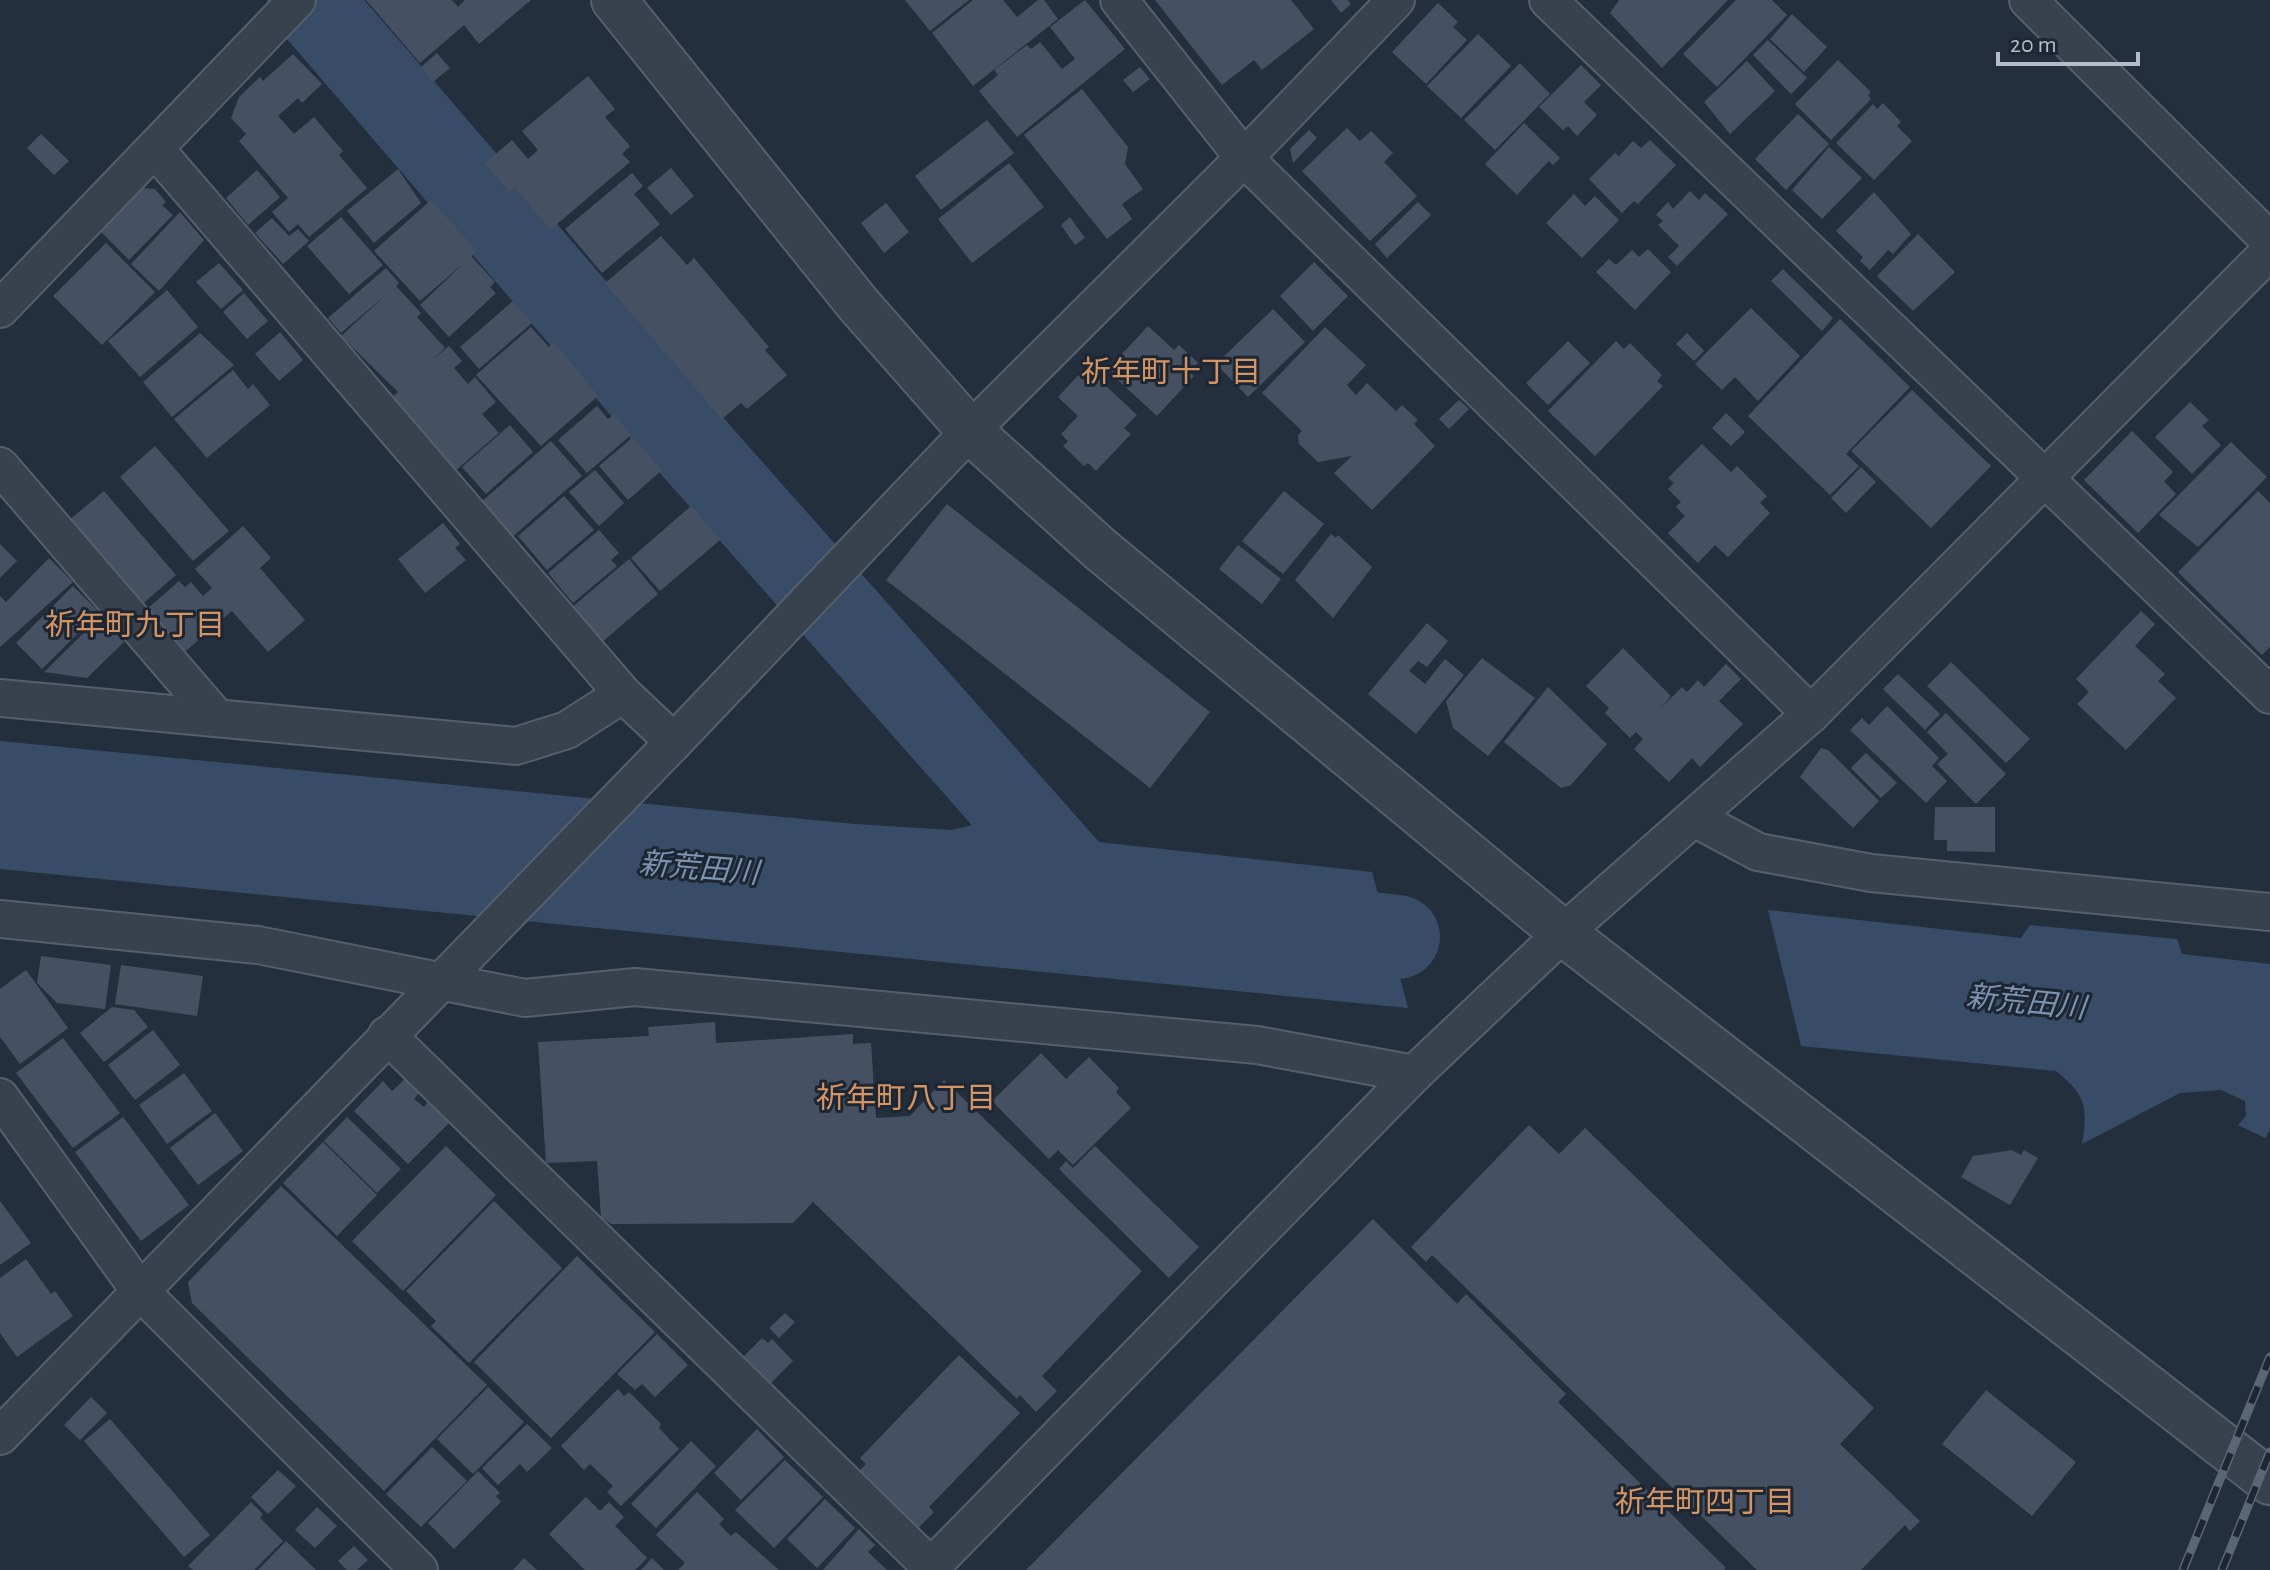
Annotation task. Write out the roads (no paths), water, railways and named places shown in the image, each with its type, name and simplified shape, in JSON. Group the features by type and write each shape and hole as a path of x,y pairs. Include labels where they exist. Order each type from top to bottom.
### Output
{"street":[{"path":"614,0 858,304 970,431 1100,549 1563,933 2270,1482"},
{"path":"1119,0 1244,158 1811,714"},
{"path":"0,1436 469,949 670,746 970,431 1244,158 1396,0"},
{"path":"1548,0 2270,695"},
{"path":"2028,0 2270,241"},
{"path":"0,309 156,150 282,7"},
{"path":"156,150 670,746"},
{"path":"387,1035 929,1568 1414,1074 1563,933 1696,819 1811,714 2270,251"},
{"path":"0,466 216,717"},
{"path":"0,698 516,746 567,730 623,694"},
{"path":"1696,819 1758,852 1871,873 2270,912"},
{"path":"0,919 258,945 437,983 525,998 635,987 666,989 1257,1045 1414,1074"},
{"path":"0,1097 140,1291 419,1570"}],"water":[{"path":"0,741 855,824 952,830 980,823 1051,821 1080,840 1372,872 1408,1008 0,869"},
{"path":"1768,910 2021,938 2030,925 2177,939 2182,954 2270,964 2270,1130 2265,1138 2238,1125 2246,1116 2245,1101 2221,1090 2180,1093 2082,1144 2085,1120 2082,1103 2074,1087 2056,1071 1801,1046"}],"waterway":[{"path":"309,0 701,456 1097,903"},
{"name":"新荒田川","path":"1273,923 1398,937"}],"railway":[{"path":"2183,1570 2270,1357"},
{"path":"2222,1570 2270,1452"}],"district":[{"name":"祈年町十丁目","path":"1171,372"},
{"name":"祈年町九丁目","path":"135,625"},
{"name":"祈年町八丁目","path":"906,1098"},
{"name":"祈年町四丁目","path":"1705,1502"}]}
